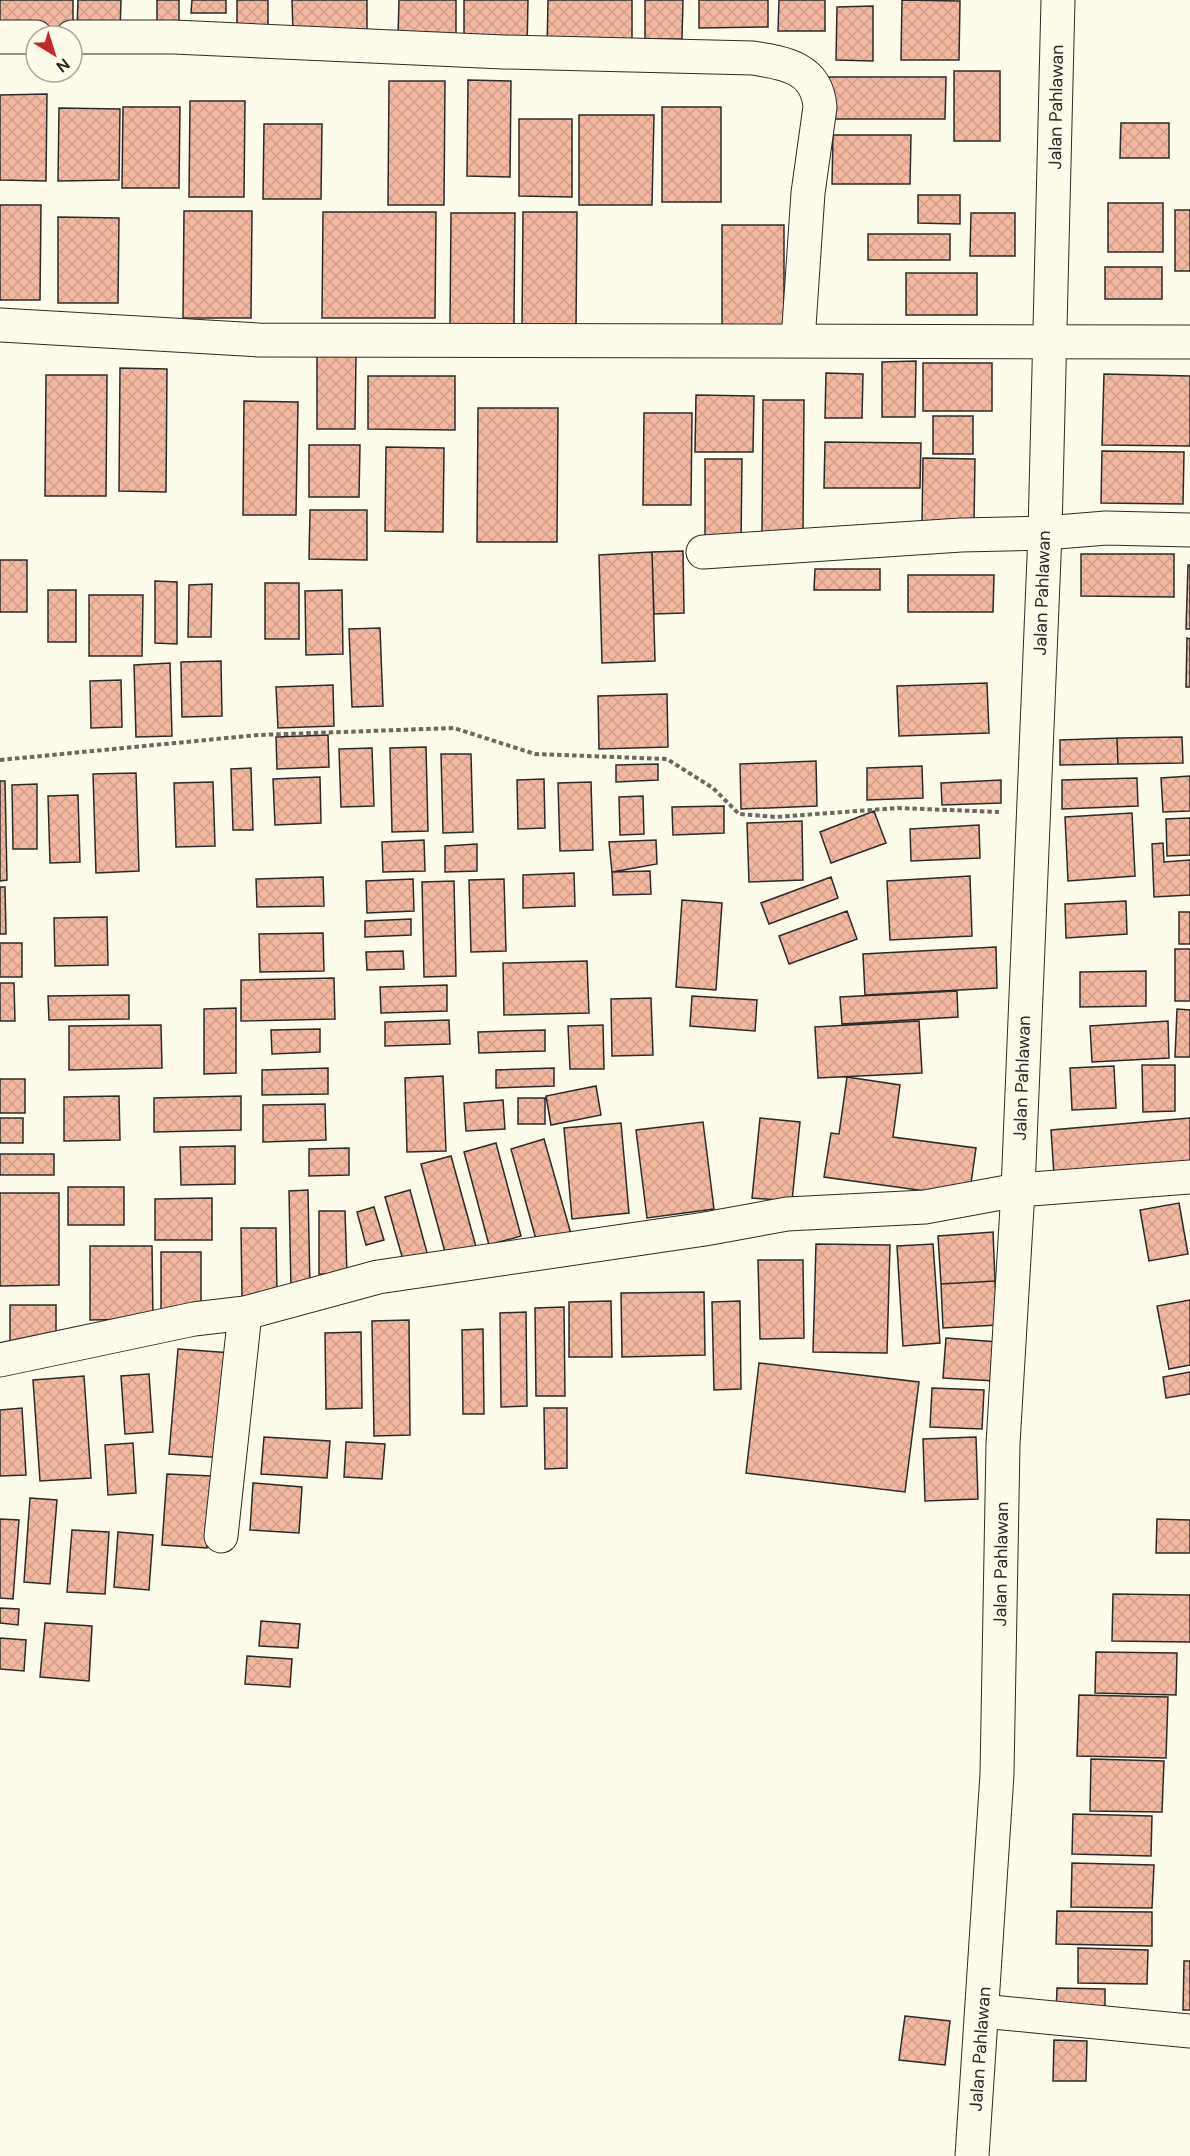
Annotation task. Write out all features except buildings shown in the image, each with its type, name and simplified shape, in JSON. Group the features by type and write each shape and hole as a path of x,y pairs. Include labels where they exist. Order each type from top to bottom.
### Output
{"street":[{"name":"Jalan Pahlawan","path":"972,2156 997,1774 1003,1444 1018,1190 1045,533 1058,0"},
{"path":"0,37 24,37"},
{"path":"84,37 174,37 503,52 753,58 775,61 799,69 811,81 819,96 820,107 808,193 798,341"},
{"path":"0,325 259,340 1190,342"},
{"path":"703,552 1106,528 1190,530"},
{"path":"0,1360 194,1319 245,1312 378,1277 705,1229 787,1214 925,1207 1018,1190 1190,1177"},
{"path":"220,1536 245,1312"},
{"path":"982,2011 1190,2031"}],"path":[{"path":"0,760 258,735 454,728 535,754 667,759 713,788 739,814 776,817 898,808 1033,814"}]}
